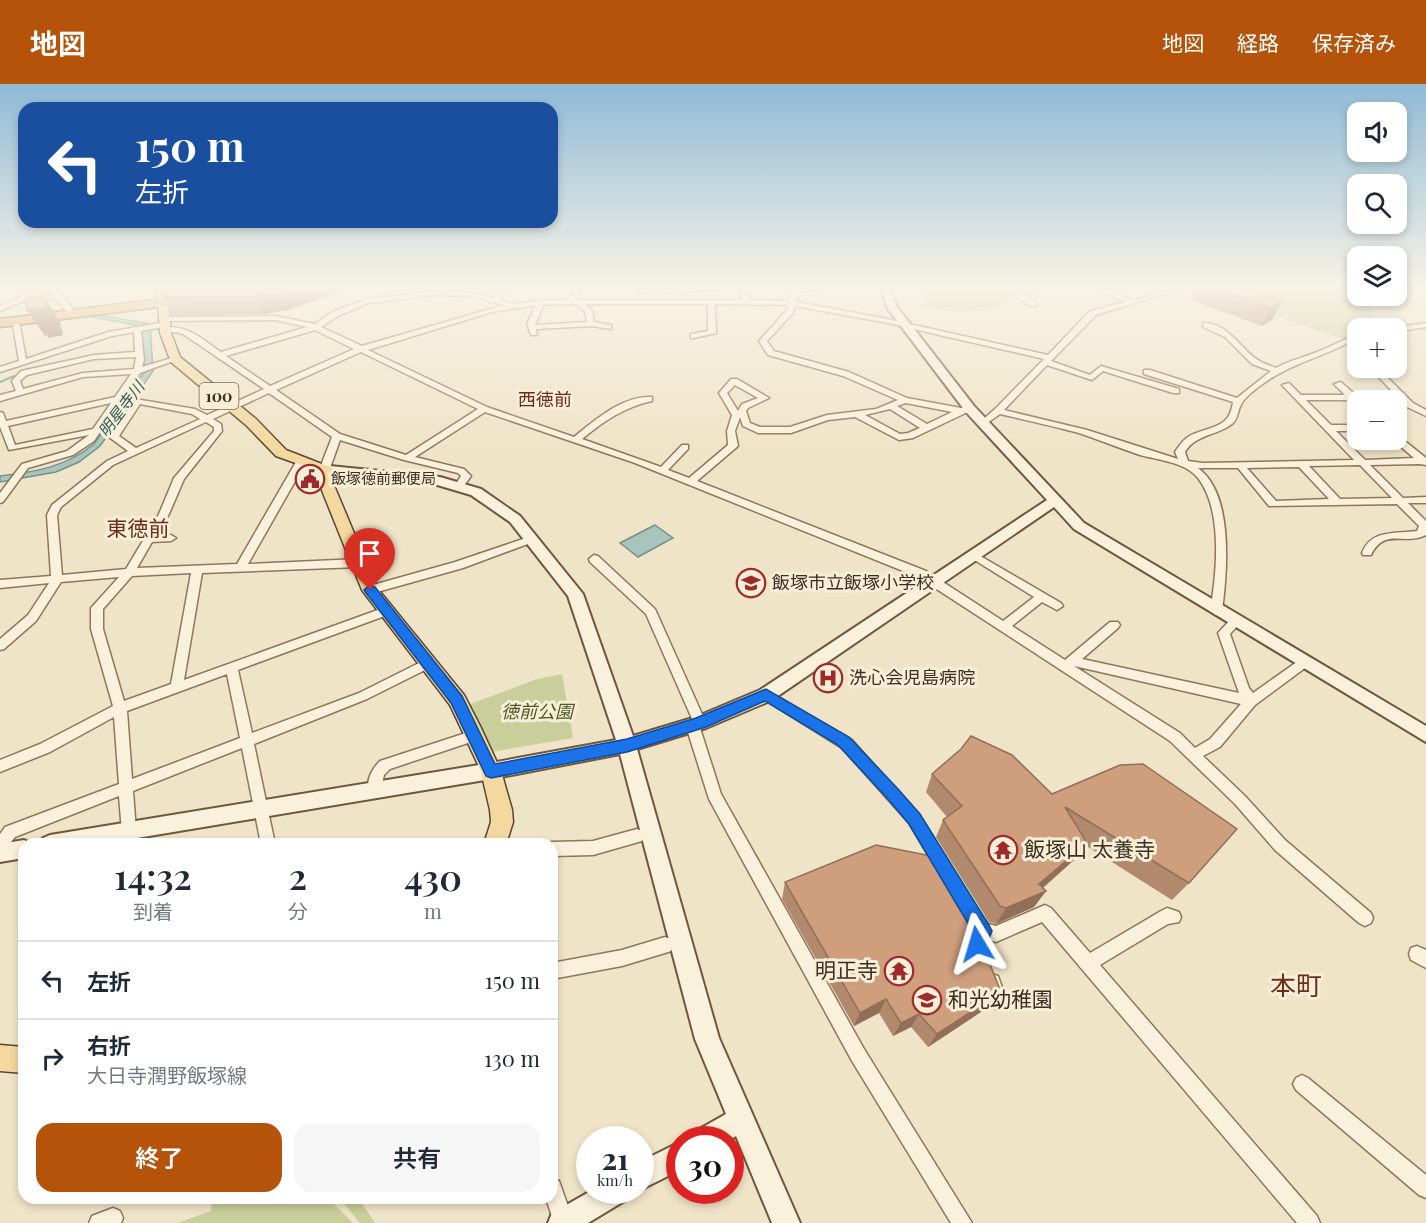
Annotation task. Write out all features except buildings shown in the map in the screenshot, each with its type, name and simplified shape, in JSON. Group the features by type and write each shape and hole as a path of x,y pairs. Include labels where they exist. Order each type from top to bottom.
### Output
{"main road":[{"path":"167,341 175,359"},
{"name":"100","path":"175,359 251,422 281,453 301,462 326,468"},
{"path":"326,468 326,483 355,548 358,563 370,590 457,700 475,735 491,771 502,822 497,838"},
{"path":"0,1058 18,1060"}],"street":[{"path":"19,341 23,362"},
{"path":"0,370 94,341"},
{"path":"0,500 23,468 70,453 97,431 140,370 139,341"},
{"path":"199,341 337,436 407,458 461,471 466,476 460,485"},
{"path":"220,355 267,341"},
{"path":"346,341 484,409 663,470 922,574 1069,664 1175,737 1195,754 1280,845 1365,918"},
{"path":"0,645 32,618 57,579 52,515 57,505 106,466 231,405 362,349 389,341"},
{"path":"763,341 771,353 846,374 905,400 966,410"},
{"path":"918,341 966,410 983,423 1079,526"},
{"path":"969,341 1047,360 1092,378 1101,368 1176,391"},
{"path":"983,423 998,411 1065,341"},
{"path":"1234,341 1255,362 1277,372"},
{"path":"1216,610 1220,532 1208,487 1199,472 1184,464 1180,452 1182,447 1196,434 1215,430 1227,424 1233,418 1238,401 1277,372 1344,341"},
{"path":"21,393 16,381 24,373 94,357 139,354"},
{"path":"0,398 83,375 140,370 175,359"},
{"path":"1147,372 1238,401"},
{"path":"1384,378 1410,405 1426,413"},
{"path":"691,481 733,446 731,432 737,419 723,393 734,381 765,398 745,406 742,411 746,424 758,430 790,430 827,418 871,413 905,400"},
{"path":"1338,384 1347,392"},
{"path":"1286,385 1424,525 1424,531 1414,535 1375,539 1368,546 1367,553"},
{"path":"1298,398 1347,399"},
{"path":"97,431 12,448 2,420 119,399"},
{"path":"577,440 599,421 632,402 649,399"},
{"path":"134,451 114,437 138,401 179,407 206,417 218,426 218,431 178,478 164,514 129,572 97,608 97,629 120,708 130,838 259,810 491,771 627,745 696,724 766,694 1054,501"},
{"path":"890,406 927,428"},
{"path":"407,458 484,409"},
{"path":"856,414 895,437 910,436 966,410"},
{"path":"998,411 1083,432 1146,455 1184,464 1425,462"},
{"path":"1329,428 1347,428"},
{"path":"337,436 326,468 460,485 504,508 532,539 575,594 627,745 707,1039 786,1223"},
{"path":"1407,446 1425,462"},
{"path":"663,470 685,447"},
{"path":"240,569 301,462"},
{"path":"1302,464 1337,502"},
{"path":"1240,465 1274,504 1426,500"},
{"path":"1028,519 1055,518 1079,526 1426,735"},
{"path":"149,539 171,538"},
{"path":"370,590 459,566 532,539"},
{"path":"973,556 1057,606"},
{"path":"594,560 651,612 696,724 714,795 858,1055 962,1223"},
{"path":"0,584 129,572 358,563"},
{"path":"177,686 197,570"},
{"path":"1004,626 1042,597"},
{"path":"0,766 45,748 120,708 386,610"},
{"path":"1235,622 1224,633 1243,689 1251,701"},
{"path":"1069,664 1113,625"},
{"path":"1195,754 1215,743 1251,701 1305,662"},
{"path":"0,844 10,832 363,696 427,664"},
{"path":"1069,664 1251,701"},
{"path":"232,668 266,838"},
{"path":"766,694 847,744 914,819 951,881"},
{"path":"375,791 377,773 385,765 475,735"},
{"path":"558,849 593,848 637,836"},
{"path":"0,853 18,850"},
{"path":"962,899 980,938 996,934 1045,913 1310,1223"},
{"path":"1087,964 1167,916 1173,917"},
{"path":"558,970 622,958 665,945"},
{"path":"985,964 999,1002"},
{"path":"1302,1084 1426,1188"},
{"path":"730,1126 740,1120"},
{"path":"557,1204 563,1222 594,1204"}],"green space":[{"name":"徳前公園","path":"562,674 573,738 490,752 465,706 537,679"},
{"path":"212,1204 334,1204 353,1223 177,1223 211,1211"},
{"path":"344,1204 362,1204 375,1223 360,1223"}],"water":[{"name":"明星寺川","path":"142,341 151,341 153,371 100,446 79,462 56,472 0,482 0,476 50,467 72,458 94,444 145,371"},
{"path":"655,525 673,538 638,557 620,543"}],"waterway":[{"path":"0,382 14,376"}],"place":[{"name":"飯塚徳前郵便局","path":"310,479"},
{"name":"飯塚市立飯塚小学校","path":"751,583"},
{"name":"洗心会児島病院","path":"828,678"},
{"name":"飯塚山 太養寺","path":"1003,850"},
{"name":"明正寺","path":"899,971"},
{"name":"和光幼稚園","path":"927,1000"}],"district":[{"name":"西徳前","path":"545,400"},
{"name":"東徳前","path":"138,529"},
{"name":"本町","path":"1296,986"}],"route":[{"path":"370,590 457,700 491,771 627,745 700,723 766,694 777,703 847,744 893,794 914,819 983,931 977,938 977,944"}]}
